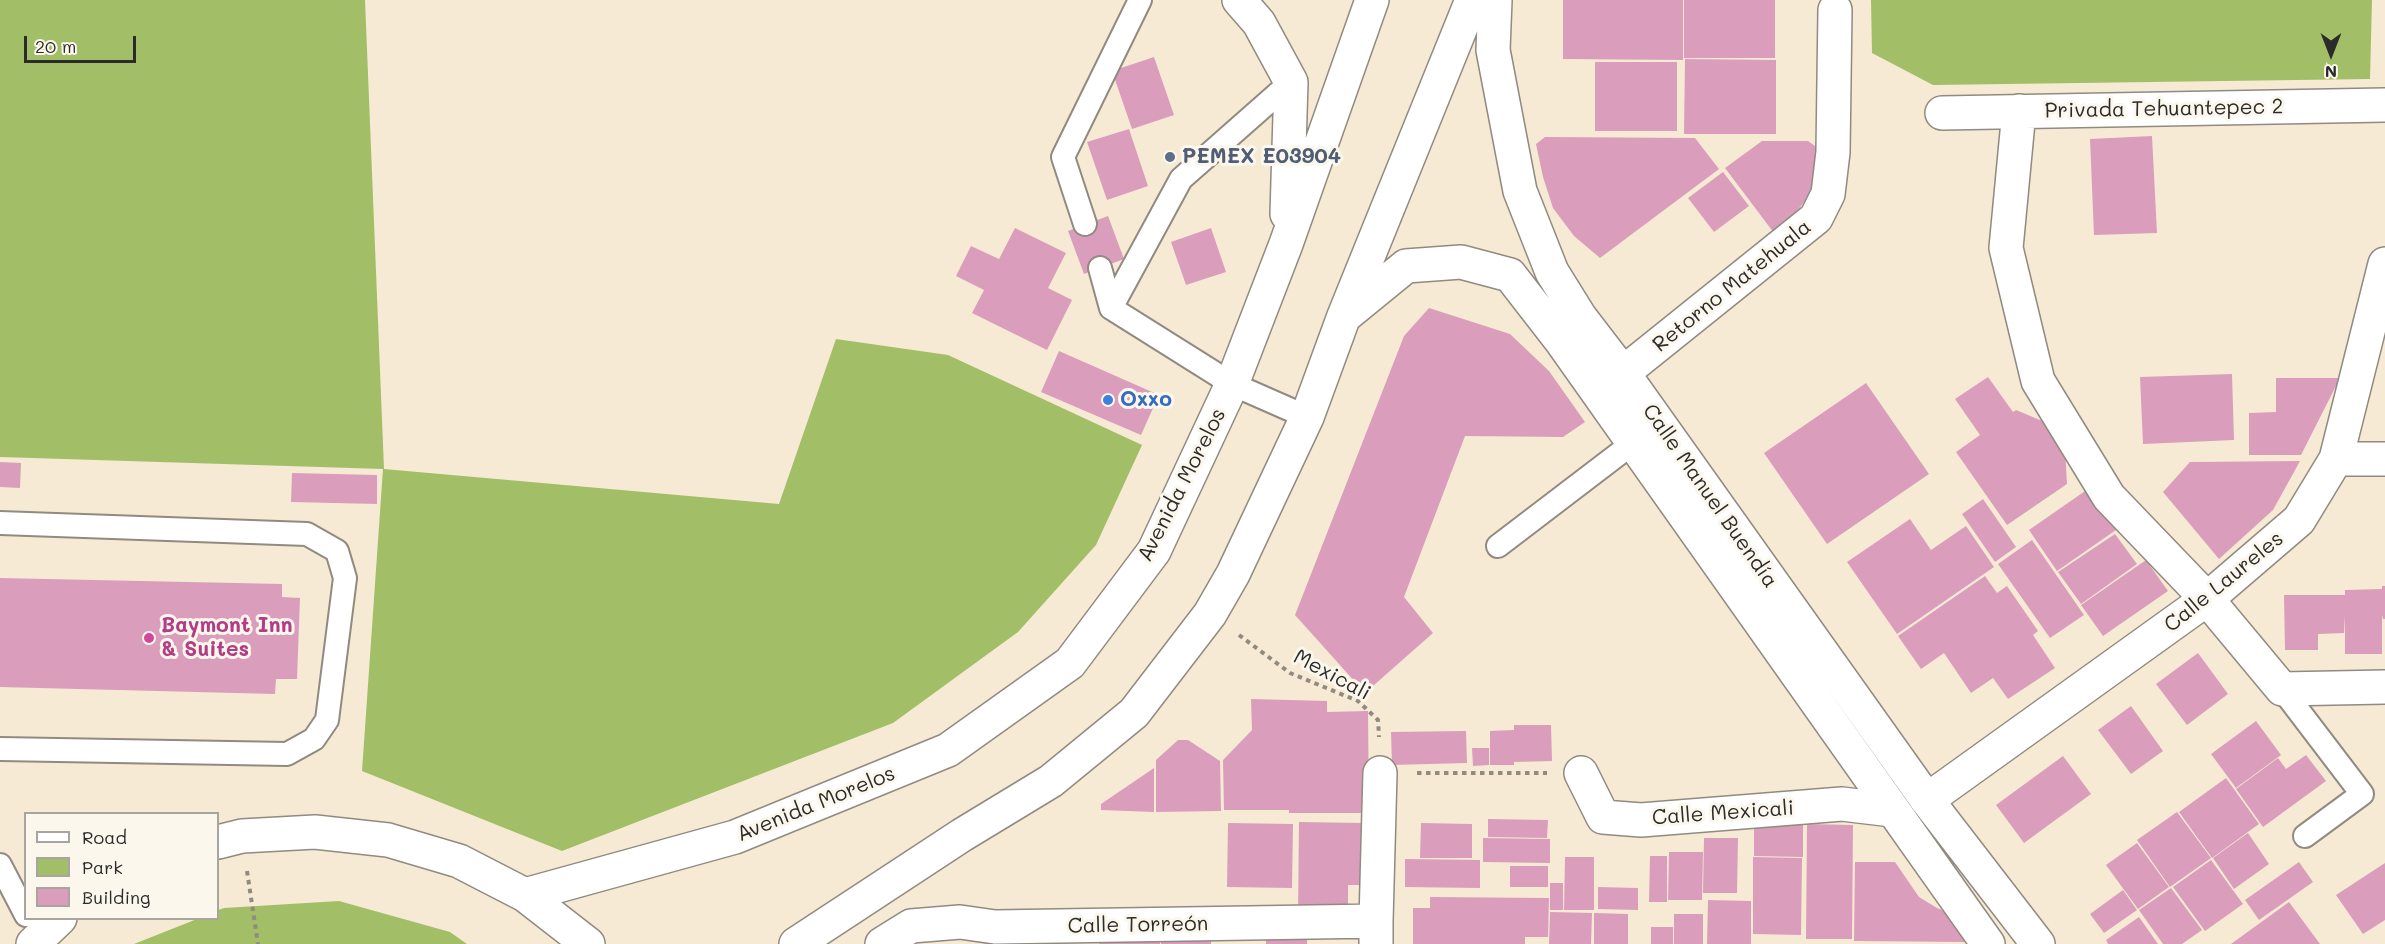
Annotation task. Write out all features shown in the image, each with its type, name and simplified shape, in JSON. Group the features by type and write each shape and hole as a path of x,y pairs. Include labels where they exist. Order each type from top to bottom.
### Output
{"street":[{"path":"1239,0 1259,23 1291,82 1286,244"},
{"name":"Avenida Morelos","path":"525,895 735,837 948,750 1070,663 1154,551 1232,384 1286,244 1372,0"},
{"path":"796,944 828,934 962,835 1051,781 1134,713 1210,614 1233,574 1307,417 1344,316 1472,0"},
{"name":"Calle Manuel Buendía","path":"1496,0 1493,50 1520,191 1552,272 1580,317 1623,373 1927,800 2038,944"},
{"name":"Retorno Matehuala","path":"1623,373 1816,218 1828,194 1833,152 1835,10"},
{"name":"Privada Tehuantepec 2","path":"1942,113 2385,105"},
{"path":"2019,111 2006,248 2038,381 2109,497 2207,599 2282,689 2385,687"},
{"name":"Calle Manuel Buendía","path":"1344,316 1406,266 1461,262 1510,275 1562,342 1988,944"},
{"name":"Calle Laureles","path":"1927,800 2207,599 2299,520 2336,459 2385,264"},
{"path":"2336,459 2385,459"},
{"path":"1376,932 1380,773"},
{"name":"Calle Mexicali","path":"1581,773 1603,817 1641,820 1842,804 1892,810"},
{"path":"230,839 315,832 388,840 459,861 525,895 588,944"},
{"name":"Calle Torreón","path":"882,944 911,926 960,922 995,927 1376,932"}],"lane":[{"path":"1085,224 1063,157 1140,0"},
{"path":"1111,308 1181,179 1291,82"},
{"path":"1100,268 1111,308 1232,384 1307,417"},
{"path":"1498,546 1633,443"},
{"path":"0,524 307,534 337,550 345,578 327,720 314,739 287,754 0,749"},
{"path":"2282,689 2362,794 2305,836"},
{"path":"0,865 24,905"}],"path":[{"name":"Mexicali","path":"1210,614 1290,673 1358,701 1378,720 1380,773"},
{"path":"1380,773 1581,773"},
{"path":"230,839 258,944"}],"green space":[{"path":"0,0 365,0 384,469 779,504 836,339 948,355 1142,445 1096,545 1018,632 893,723 562,851 362,771 383,469 0,457"},
{"path":"1871,0 2372,0 2370,79 1933,85 1872,53"},
{"path":"339,901 450,932 467,944 134,944 194,920 219,920 219,910"}],"building":[{"path":"1563,0 1683,0 1683,60 1563,59"},
{"path":"1684,0 1775,0 1775,58 1684,58"},
{"path":"1154,57 1174,115 1132,129 1112,71"},
{"path":"1685,59 1776,60 1776,134 1684,134"},
{"path":"1595,62 1677,62 1677,131 1595,131"},
{"path":"1129,129 1148,186 1107,200 1087,142"},
{"path":"2152,136 2157,233 2094,235 2090,139"},
{"path":"1545,137 1695,138 1719,169 1600,258 1574,236 1553,208 1536,144"},
{"path":"1762,141 1808,141 1822,151 1814,189 1777,237 1725,168"},
{"path":"1723,172 1749,206 1714,232 1688,198"},
{"path":"1108,216 1124,259 1084,274 1068,231"},
{"path":"1015,228 1066,253 1048,288 1072,300 1047,350 972,313 984,290 956,276 971,246 999,259"},
{"path":"1211,228 1226,272 1186,285 1171,242"},
{"path":"1429,308 1510,334 1549,371 1585,422 1563,437 1465,436 1404,597 1433,633 1365,693 1295,615 1404,336"},
{"path":"1059,351 1159,395 1141,435 1041,392"},
{"path":"2232,374 2234,440 2143,444 2140,377"},
{"path":"1988,377 2013,412 2016,410 2064,430 2067,484 2007,525 1956,452 1980,435 1955,399"},
{"path":"2276,378 2340,378 2301,455 2249,455 2249,413 2276,412"},
{"path":"1866,383 1929,474 1827,544 1764,453"},
{"path":"2300,461 2273,510 2219,559 2163,492 2190,462"},
{"path":"0,462 21,463 20,488 0,487"},
{"path":"292,473 377,475 377,504 291,502"},
{"path":"2088,489 2116,530 2057,571 2029,530"},
{"path":"1983,499 2016,547 1995,562 1962,514"},
{"path":"1910,519 1931,550 1966,526 1994,567 1897,634 1847,562"},
{"path":"2115,534 2137,564 2081,604 2058,572"},
{"path":"2032,540 2084,615 2050,638 1998,564"},
{"path":"2146,560 2168,591 2103,636 2081,605"},
{"path":"1985,576 1997,593 2007,586 2038,631 2033,635 2055,668 2008,699 1993,678 1971,693 1944,653 1921,669 1898,636"},
{"name":"Baymont Inn & Suites","path":"0,578 282,584 282,597 300,598 297,679 276,679 275,694 0,687"},
{"path":"2382,586 2385,586 2385,619 2382,615 2382,654 2345,654 2345,616 2344,633 2318,634 2318,650 2285,650 2284,595 2345,595 2345,590 2382,589"},
{"path":"2198,653 2228,694 2187,725 2156,684"},
{"path":"1251,699 1327,701 1327,712 1368,711 1369,813 1224,810 1223,760 1252,730"},
{"path":"2131,706 2163,751 2131,774 2098,730"},
{"path":"2256,721 2281,755 2236,788 2211,754"},
{"path":"1514,725 1551,725 1552,761 1490,765 1490,731 1514,730"},
{"path":"1466,731 1467,763 1392,765 1391,732"},
{"path":"1178,740 1188,740 1220,761 1221,811 1156,812 1156,760"},
{"path":"1472,748 1489,748 1489,765 1473,766"},
{"path":"2306,755 2326,781 2263,827 2236,789 2278,758 2286,769"},
{"path":"2063,756 2091,794 2024,843 1996,805"},
{"path":"1154,768 1154,812 1101,810 1101,804"},
{"path":"2226,778 2259,824 2212,858 2179,812"},
{"path":"2177,812 2211,858 2170,887 2137,840"},
{"path":"1488,819 1548,820 1547,838 1488,837"},
{"path":"1299,822 1363,823 1362,885 1348,885 1348,915 1298,915"},
{"path":"1754,822 1803,823 1803,857 1754,856"},
{"path":"1228,823 1293,824 1292,888 1227,887"},
{"path":"1421,823 1472,824 1472,858 1420,858"},
{"path":"1807,824 1853,825 1852,939 1806,939"},
{"path":"2248,833 2269,864 2234,889 2213,858"},
{"path":"1483,838 1550,839 1550,863 1483,862"},
{"path":"1704,838 1738,838 1737,893 1703,893"},
{"path":"2137,843 2169,887 2138,909 2106,865"},
{"path":"1669,852 1703,852 1702,900 1668,900"},
{"path":"1650,856 1667,856 1667,902 1649,902"},
{"path":"1565,857 1594,857 1594,910 1564,910"},
{"path":"1753,857 1802,858 1801,935 1753,934"},
{"path":"1405,859 1480,860 1480,888 1405,887"},
{"path":"2211,860 2243,904 2205,931 2173,887"},
{"path":"1855,862 1895,862 1919,897 1937,908 1964,919 1964,942 1854,941"},
{"path":"2299,862 2313,882 2259,920 2245,900"},
{"path":"2385,863 2385,920 2363,934 2336,895"},
{"path":"1510,866 1548,866 1548,887 1510,887"},
{"path":"1550,883 1563,883 1563,910 1550,910"},
{"path":"1598,887 1638,888 1638,910 1598,909"},
{"path":"2171,888 2202,930 2182,944 2163,944 2139,910"},
{"path":"2123,890 2137,910 2104,933 2090,914"},
{"path":"1430,897 1549,898 1548,937 1525,937 1525,944 1413,944 1413,908 1430,908"},
{"path":"1708,900 1751,901 1751,944 1707,944"},
{"path":"2289,902 2320,944 2231,944"},
{"path":"1550,912 1592,913 1591,944 1549,944"},
{"path":"1594,913 1628,914 1628,944 1594,944"},
{"path":"1674,914 1703,914 1703,944 1674,944"},
{"path":"2139,917 2158,944 2108,944 2106,940"},
{"path":"1651,927 1673,927 1673,944 1651,944"},
{"path":"1266,930 1307,930 1307,944 1266,944"},
{"path":"1161,934 1211,934 1211,944 1161,944"},
{"path":"1099,936 1160,936 1160,944 1099,944"}],"place":[{"name":"PEMEX E03904","path":"1170,157"},
{"name":"Oxxo","path":"1108,400"},
{"name":"Baymont Inn & Suites","path":"149,638"}]}
